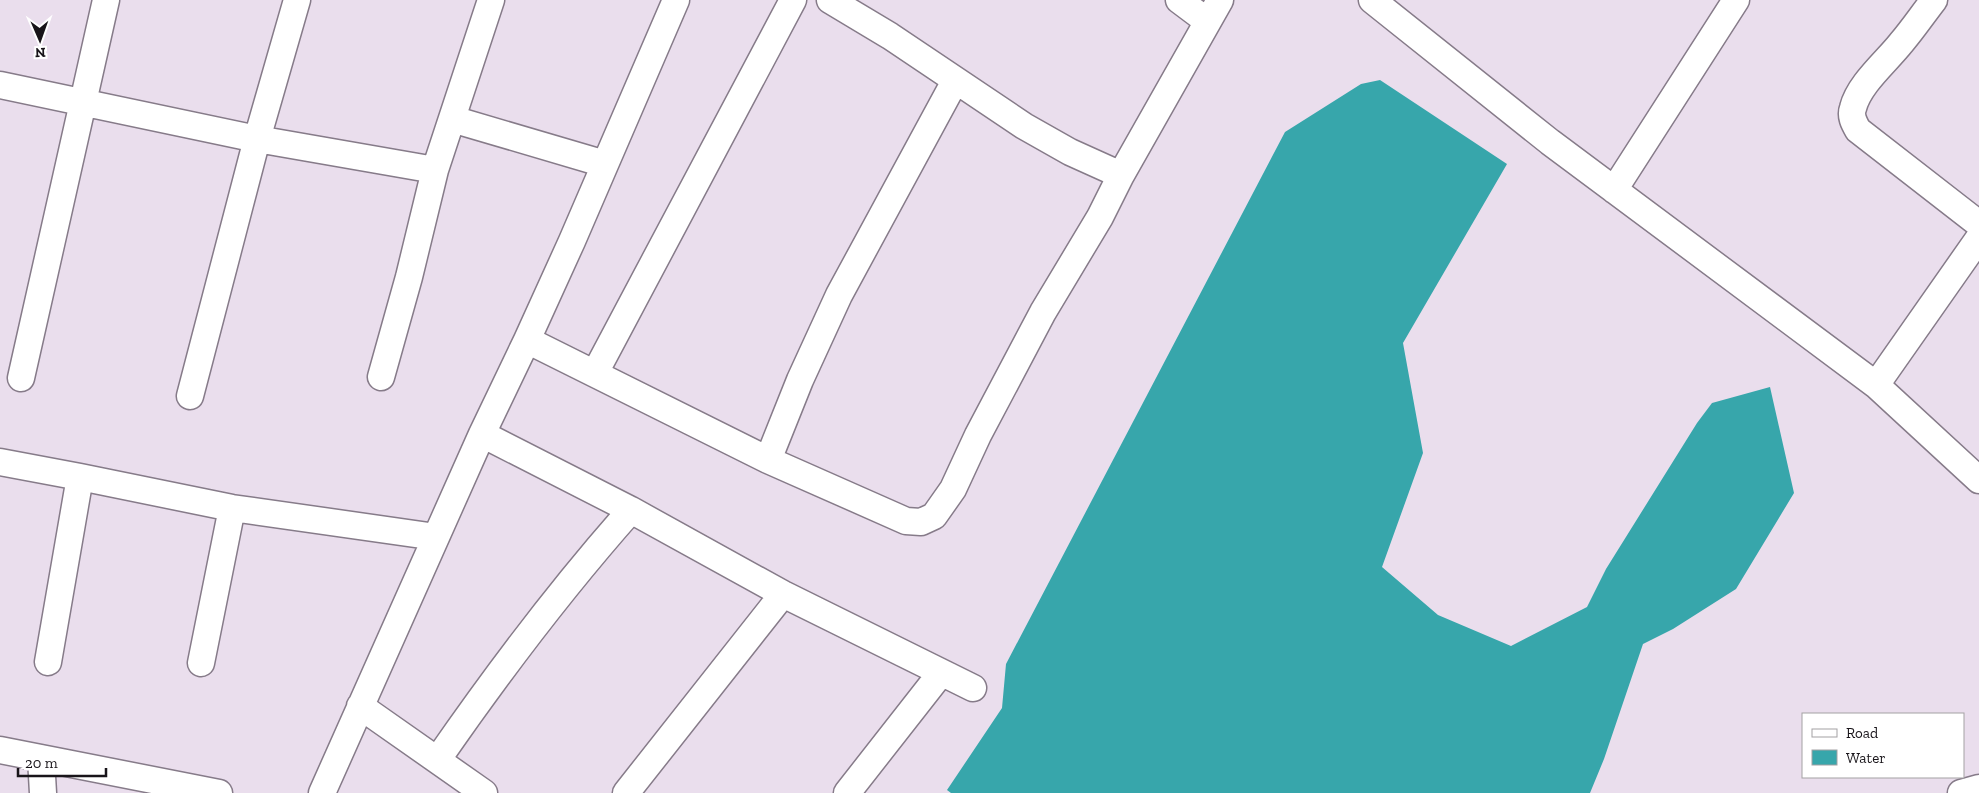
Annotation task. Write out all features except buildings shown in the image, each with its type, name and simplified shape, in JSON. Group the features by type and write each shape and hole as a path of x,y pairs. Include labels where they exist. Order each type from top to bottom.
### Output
{"street":[{"path":"21,378 106,0"},
{"path":"190,396 257,139 297,0"},
{"path":"381,377 411,268 435,170 491,0"},
{"path":"322,793 482,434 527,340 676,0"},
{"path":"595,373 793,0"},
{"path":"830,0 890,36 1024,126 1070,152 1121,175"},
{"path":"527,340 768,460 906,521 921,522 934,516 952,489 978,435 1039,320 1100,217 1121,175 1213,10 1179,0"},
{"path":"1372,0 1406,29 1614,190 1876,385 1979,480"},
{"path":"1614,190 1736,0"},
{"path":"1934,0 1901,44 1873,75 1858,97 1852,109 1852,121 1858,130 1979,224"},
{"path":"768,460 800,380 839,295 956,81"},
{"path":"0,85 257,139 435,170"},
{"path":"452,119 605,164"},
{"path":"1876,385 1974,254"},
{"path":"482,434 631,510 783,594 973,688"},
{"path":"0,462 232,508 436,537"},
{"path":"48,662 80,477"},
{"path":"201,663 232,508"},
{"path":"438,759 538,620 585,562 631,510"},
{"path":"626,793 783,594"},
{"path":"847,793 941,673"},
{"path":"360,706 484,793"},
{"path":"0,750 219,793"},
{"path":"41,758 43,793"},
{"path":"1961,793 1979,788"}],"water":[{"path":"1380,80 1507,164 1403,343 1423,453 1382,567 1438,615 1511,646 1587,607 1606,569 1697,423 1712,403 1770,387 1794,493 1736,589 1673,629 1643,644 1604,759 1590,793 951,793 947,790 1002,708 1006,664 1285,132 1361,84"}]}
